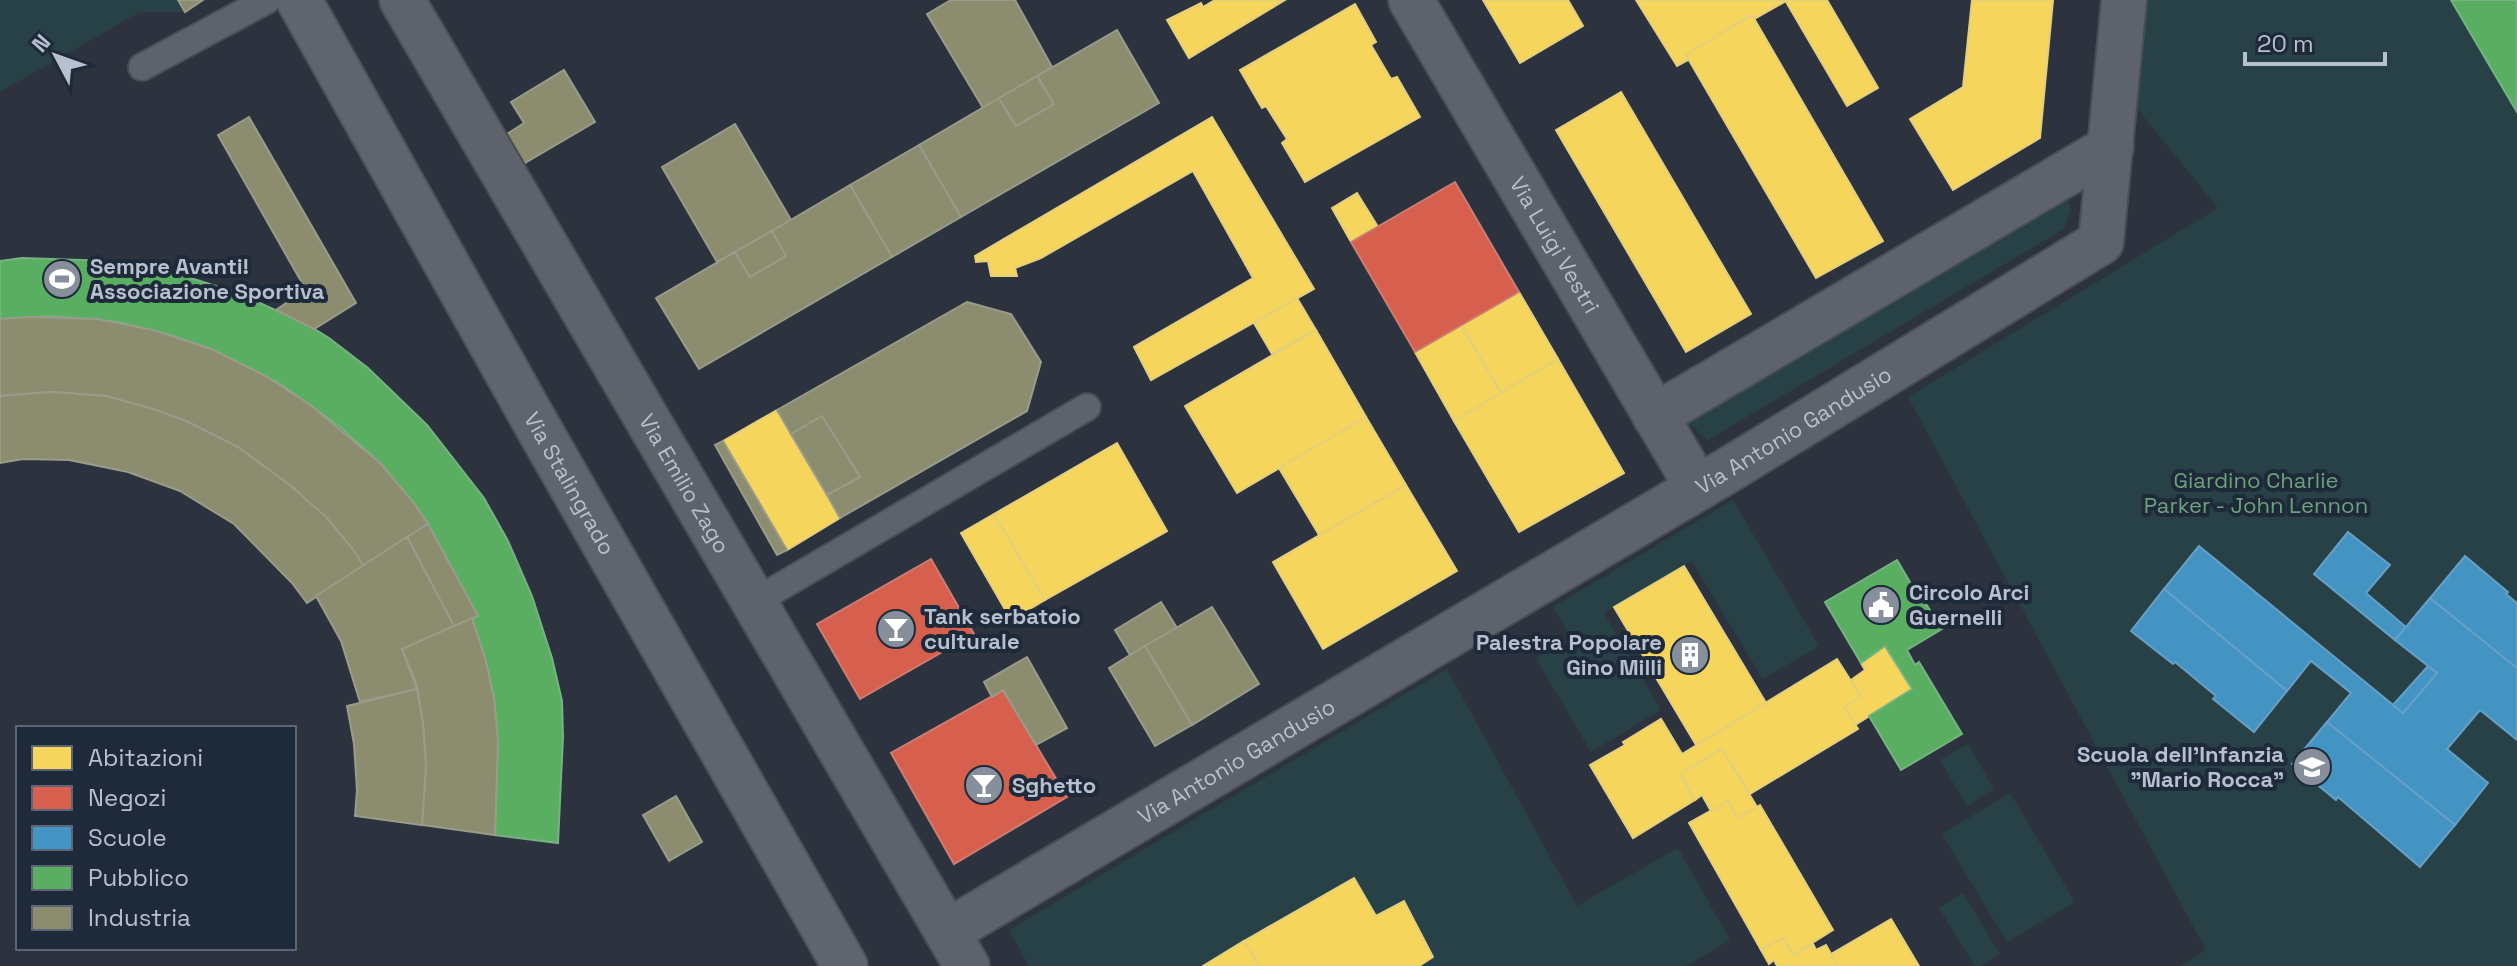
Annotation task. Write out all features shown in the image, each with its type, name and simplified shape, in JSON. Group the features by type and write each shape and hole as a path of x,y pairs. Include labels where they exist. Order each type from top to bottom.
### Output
{"main road":[{"name":"Via Stalingrado","path":"299,0 842,962"}],"street":[{"name":"Via Emilio Zago","path":"402,0 957,949"},
{"name":"Via Luigi Vestri","path":"1411,0 1698,488"},
{"path":"1655,416 2111,147 2124,0"},
{"name":"Via Antonio Gandusio","path":"957,949 1698,488 2101,242 2111,147"}],"lane":[{"path":"142,67 267,0"},
{"path":"754,602 1087,407"}],"green space":[{"path":"0,0 203,0 185,12 140,12 0,92"},
{"name":"Giardino Charlie Parker - John Lennon","path":"2144,0 2517,0 2517,966 2181,966 2206,950 1908,397 2218,208 2135,106"},
{"path":"2067,194 2071,209 2064,229 1708,440 1685,420"},
{"path":"1733,500 1819,646 1763,679 1692,561 1604,613 1661,710 1591,752 1536,658 1570,637 1553,607"},
{"path":"1447,669 1577,906 1678,848 1730,940 1686,966 1029,966 1009,930"},
{"path":"1968,744 1994,789 1967,806 1940,760"},
{"path":"2010,793 2075,902 2007,942 1942,834"},
{"path":"1963,893 2000,954 1981,966 1975,966 1939,908"}],"building: Abitazioni":[{"path":"1215,0 1285,0 1189,58 1167,20 1201,3 1203,7"},
{"path":"1483,0 1568,0 1583,26 1520,63"},
{"path":"1636,0 1786,1 1754,19 1752,15 1686,55 1688,60 1677,66"},
{"path":"1785,0 1827,0 1878,88 1847,106"},
{"path":"1972,0 2053,0 2040,138 1953,190 1910,119 1963,87"},
{"path":"1355,4 1376,42 1371,45 1391,79 1397,77 1420,117 1305,182 1282,143 1287,139 1266,106 1262,108 1240,70"},
{"path":"1752,15 1883,241 1816,278 1686,55"},
{"path":"1621,92 1751,314 1686,352 1556,130"},
{"path":"1212,117 1314,289 1151,380 1134,347 1253,278 1193,171 1041,258 1015,268 1017,276 991,276 988,261 976,262 975,256"},
{"path":"1357,193 1378,227 1351,242 1332,208"},
{"path":"1519,292 1558,359 1501,393 1461,325"},
{"path":"1297,298 1316,330 1272,354 1254,323"},
{"path":"1461,325 1501,393 1454,421 1415,352"},
{"path":"1316,330 1366,417 1237,493 1185,406"},
{"path":"1558,359 1624,473 1519,532 1454,421"},
{"path":"777,410 840,518 787,550 723,441"},
{"path":"1366,417 1406,485 1319,535 1279,468"},
{"path":"1117,443 1167,531 1045,600 994,514"},
{"path":"1406,485 1457,571 1323,649 1273,562"},
{"path":"994,514 1045,600 1011,620 961,533"},
{"name":"Palestra Popolare Gino Milli","path":"1684,566 1766,703 1696,745 1614,607"},
{"path":"1885,646 1912,689 1855,725 1844,707 1861,697 1851,680 1865,670 1861,663"},
{"path":"1837,659 1861,697 1844,707 1858,729 1750,794 1722,749 1680,774 1695,800 1633,838 1590,765 1661,719 1682,754"},
{"path":"1722,749 1757,807 1738,818 1728,801 1711,811 1702,795 1695,800 1680,774"},
{"path":"1728,801 1738,818 1760,805 1833,930 1793,955 1783,938 1761,950 1689,823"},
{"path":"1354,878 1376,916 1404,901 1433,957 1419,966 1259,966 1244,941"},
{"path":"1891,919 1919,966 1838,966 1831,954"},
{"path":"1783,938 1793,955 1813,944 1816,950 1826,945 1838,966 1777,966 1774,960 1769,964 1761,950"},
{"path":"1244,941 1259,966 1203,966"}],"building: Negozi":[{"path":"1455,182 1519,292 1415,352 1351,242"},
{"name":"Tank serbatoio culturale","path":"931,559 974,634 860,699 817,624"},
{"name":"Sghetto","path":"1003,690 1067,797 954,864 891,753"}],"building: Scuole":[{"path":"2348,532 2390,565 2366,593 2406,627 2395,640 2314,574"},
{"path":"2199,546 2403,713 2437,673 2395,640 2430,598 2517,668 2517,740 2480,710 2447,749 2488,783 2455,825 2327,722 2351,693 2311,661 2287,691 2164,589"},
{"path":"2465,556 2517,603 2517,668 2430,598"},
{"path":"2164,589 2287,691 2254,732 2213,699 2216,696 2175,662 2173,664 2131,631"},
{"path":"2428,666 2437,673 2403,713 2393,705"},
{"path":"2327,722 2455,825 2420,867 2338,797 2336,800 2292,764"}],"building: Pubblico":[{"path":"2451,0 2517,0 2517,112 2488,63"},
{"path":"22,258 111,261 181,275 238,293 329,338 368,368 427,425 484,498 508,541 532,596 552,658 562,701 558,843 495,835 498,741 494,698 472,618 478,616 428,524 380,463 340,427 279,383 211,349 119,322 53,316 0,319 0,261"},
{"path":"1897,560 1942,629 1907,650 1915,665 1919,662 1962,734 1901,770 1869,716 1912,689 1885,646 1861,663 1825,602"}],"building: Industria":[{"path":"178,0 203,0 185,12"},
{"path":"951,0 1015,0 1052,67 983,108 927,14"},
{"path":"1117,30 1159,103 961,217 919,145 999,98 1016,126 1054,104 1037,76"},
{"path":"564,70 595,122 523,164 507,134 524,123 511,102"},
{"path":"1037,76 1054,104 1016,126 999,98"},
{"path":"249,117 356,303 314,329 276,310 306,290 218,135"},
{"path":"735,124 791,220 717,262 662,167"},
{"path":"919,145 961,217 892,257 850,185"},
{"path":"850,185 892,257 699,369 656,298 735,252 750,277 786,256 772,231"},
{"path":"772,231 786,256 750,277 735,252"},
{"path":"967,302 1011,314 1041,362 1027,411 840,518 827,495 860,477 822,416 791,434 777,410"},
{"path":"0,319 97,319 153,330 211,349 264,375 309,404 380,463 428,524 364,566 335,528 291,486 238,447 184,420 106,396 52,392 0,396"},
{"path":"52,392 106,396 150,408 184,420 238,447 291,486 326,517 364,566 307,603 292,583 234,524 180,491 128,472 69,460 23,459 0,463 0,396"},
{"path":"822,416 860,477 827,495 791,434"},
{"path":"723,441 787,550 777,555 715,445"},
{"path":"428,524 478,616 454,626 407,537"},
{"path":"407,537 454,626 402,649 417,689 360,702 341,641 316,596"},
{"path":"1161,602 1177,628 1130,655 1115,630"},
{"path":"1212,607 1259,684 1192,725 1145,646"},
{"path":"472,618 494,698 498,741 495,835 422,825 426,766 423,724 417,685 402,649"},
{"path":"1145,646 1192,725 1155,746 1109,668"},
{"path":"1027,657 1067,728 1036,745 1003,690 992,697 984,682"},
{"path":"417,689 426,766 422,825 355,816 354,744 347,706"},
{"path":"676,796 702,842 669,861 643,815"}],"place":[{"name":"Sempre Avanti! Associazione Sportiva","path":"62,279"},
{"name":"Circolo Arci Guernelli","path":"1881,605"},
{"name":"Tank serbatoio culturale","path":"896,629"},
{"name":"Palestra Popolare Gino Milli","path":"1690,655"},
{"name":"Scuola dell'Infanzia \"Mario Rocca\"","path":"2312,767"},
{"name":"Sghetto","path":"984,785"}]}
